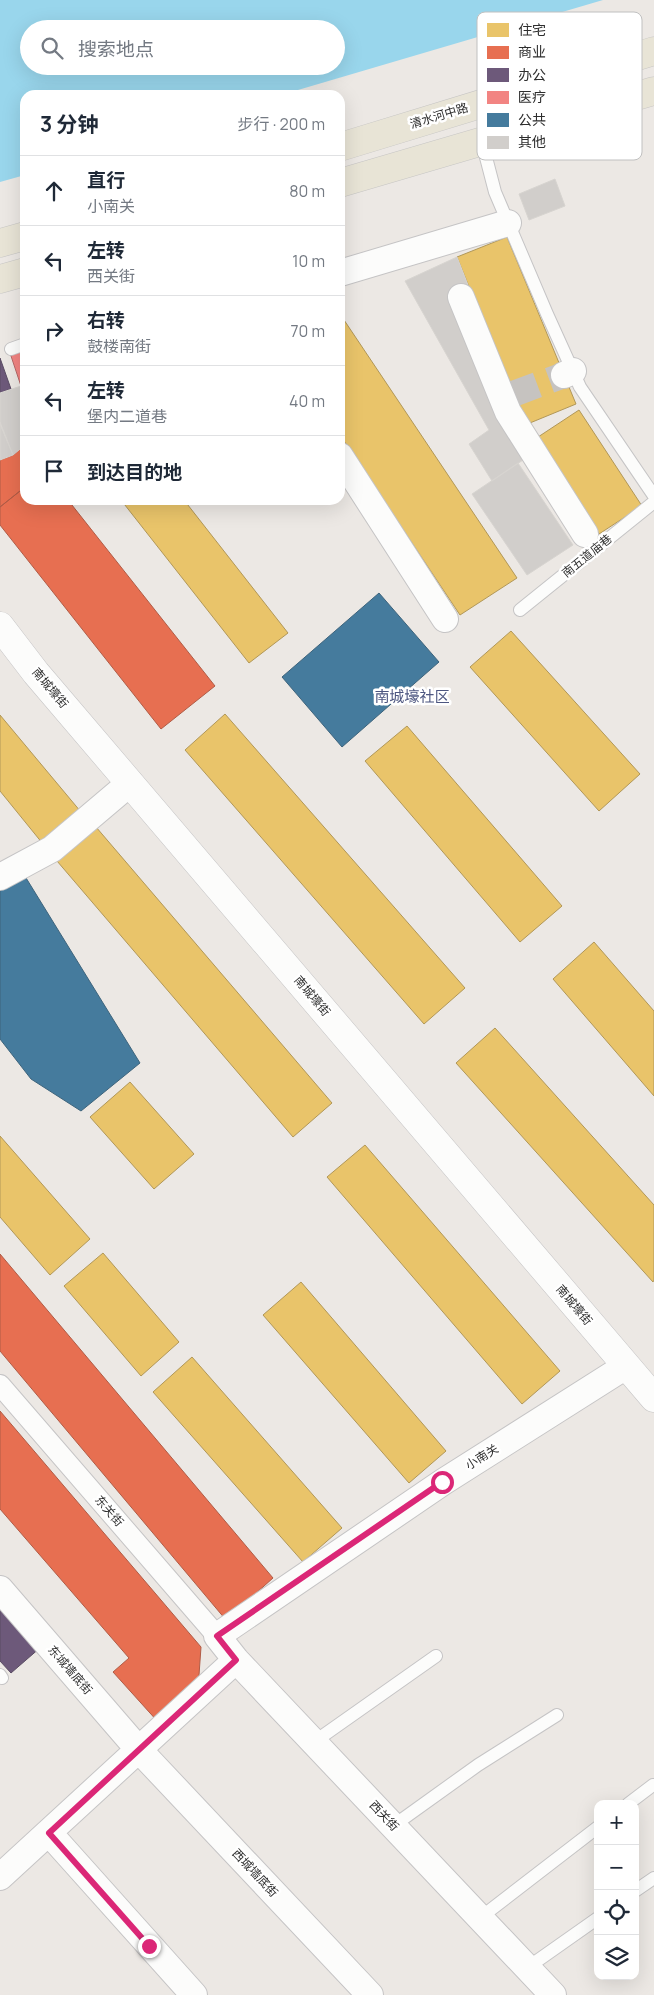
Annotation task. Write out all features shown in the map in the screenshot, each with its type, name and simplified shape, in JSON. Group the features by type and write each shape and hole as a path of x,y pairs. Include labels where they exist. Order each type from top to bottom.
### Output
{"main road":[{"name":"清水河中路","path":"642,55 654,51"},
{"path":"642,94 654,90"},
{"name":"清水河中路","path":"345,145 477,105"},
{"path":"345,182 477,143"},
{"path":"0,243 20,237"},
{"path":"0,279 20,273"}],"street":[{"path":"345,272 508,223"},
{"path":"461,297 507,397 508,412 585,534"},
{"path":"345,464 445,619"},
{"name":"南城壕街","path":"0,626 36,673 654,1398"},
{"path":"0,877 52,849 130,783"},
{"name":"小南关","path":"217,1636 442,1482 626,1366"},
{"name":"东关街","path":"0,1385 217,1636"},
{"name":"东城墙底街","path":"0,1589 139,1750"},
{"name":"西关街","path":"217,1636 236,1660 553,1995"},
{"path":"0,1878 236,1660"},
{"name":"西城墙底街","path":"139,1750 370,1995"},
{"path":"49,1833 194,1995"}],"lane":[{"path":"487,160 495,192 546,314 568,373 580,387 654,496"},
{"path":"11,349 20,346"},
{"name":"南五道庙巷","path":"520,610 654,502"},
{"path":"314,1742 436,1656"},
{"path":"393,1826 478,1765 557,1715"},
{"path":"633,1800 653,1785"},
{"path":"480,1918 594,1830"},
{"path":"636,1890 654,1878"},
{"path":"527,1968 594,1921"}],"water":[{"path":"0,0 603,0 562,12 477,12 477,37 298,90 20,90 20,176 0,182"}],"building: 住宅":[{"path":"507,237 576,404 525,425 457,257"},
{"path":"345,321 517,578 460,615 345,442"},
{"path":"579,410 642,506 599,534 535,439"},
{"path":"125,505 188,505 288,633 249,663"},
{"path":"511,631 640,774 599,811 470,667"},
{"path":"225,714 465,988 424,1024 185,750"},
{"path":"0,715 81,812 43,844 0,791"},
{"path":"407,726 562,906 520,942 365,761"},
{"path":"96,827 332,1103 293,1137 57,861"},
{"path":"594,942 654,1011 654,1096 553,979"},
{"path":"495,1028 654,1205 653,1282 456,1063"},
{"path":"130,1082 194,1154 154,1189 90,1117"},
{"path":"0,1136 90,1239 50,1275 0,1217"},
{"path":"365,1145 560,1371 522,1404 327,1177"},
{"path":"103,1253 179,1342 141,1376 64,1286"},
{"path":"301,1282 446,1451 409,1483 263,1315"},
{"path":"192,1357 342,1528 303,1562 153,1392"}],"building: 商业":[{"path":"20,449 20,491 0,507 0,460 13,455"},
{"path":"20,491 20,505 72,505 215,686 161,729 0,525 0,507"},
{"path":"0,1254 273,1578 226,1620 0,1351"},
{"path":"0,1411 201,1647 198,1689 159,1723 113,1672 129,1658 0,1509"}],"building: 办公":[{"path":"0,358 11,389 0,393"},
{"path":"0,1600 41,1647 11,1673 0,1661"}],"building: 医疗":[{"path":"20,350 20,383 10,353"}],"building: 公共":[{"path":"379,593 439,662 342,747 282,677"},
{"path":"23,873 140,1063 81,1111 31,1079 0,1039 0,888"}],"building: 其他":[{"path":"555,179 565,206 529,220 519,194"},
{"path":"457,257 468,285 448,296 526,458 492,481 469,444 489,430 405,281"},
{"path":"20,386 20,449 13,455 0,422 0,393"},
{"path":"0,424 13,455 0,460"},
{"path":"518,463 573,545 527,575 472,494"}],"tunnel":[{"path":"513,394 564,375"}],"district":[{"name":"南城壕社区","path":"412,697"}],"route":[{"path":"149,1946 49,1833 236,1660 217,1636 442,1482"}]}
